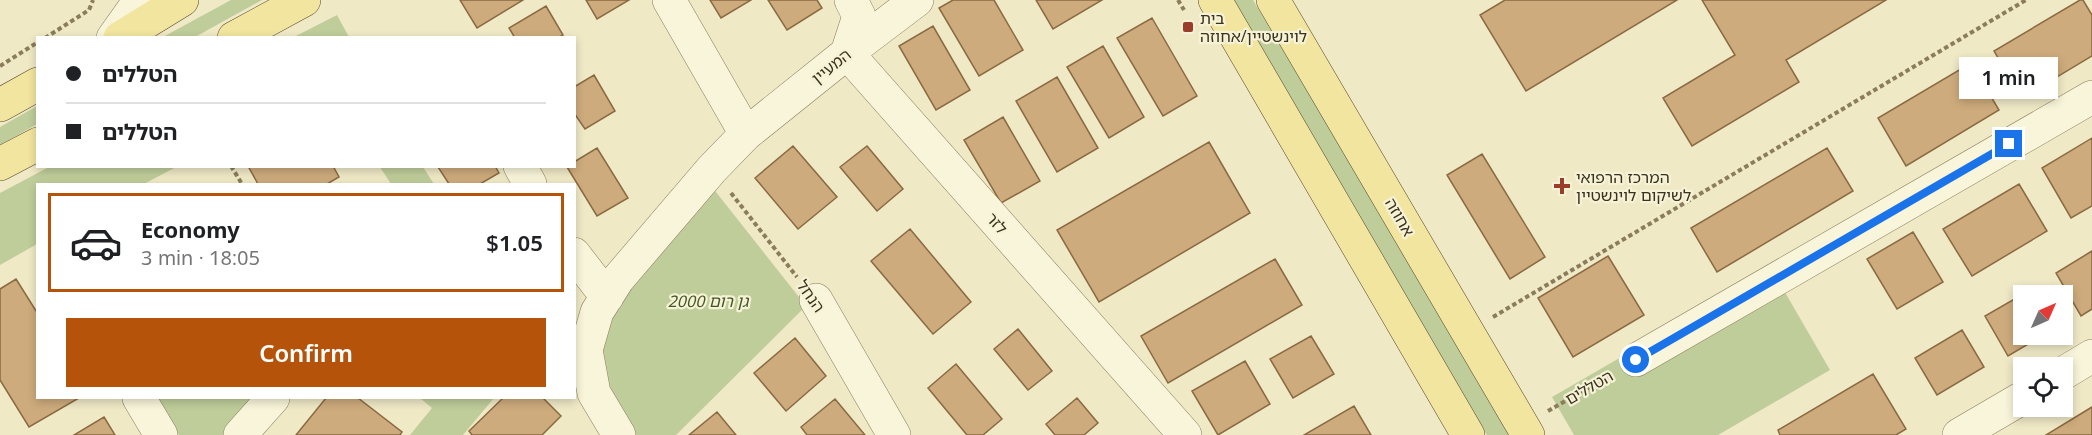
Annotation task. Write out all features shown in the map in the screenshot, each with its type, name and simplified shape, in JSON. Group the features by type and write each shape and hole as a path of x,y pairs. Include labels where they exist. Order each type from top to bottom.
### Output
{"main road":[{"path":"123,36 182,0"},
{"path":"238,36 304,0"},
{"path":"1215,0 1468,435"},
{"name":"אחוזה","path":"1273,0 1525,430"},
{"path":"0,105 36,85"},
{"path":"0,164 36,145"}],"street":[{"path":"114,36 140,0"},
{"path":"669,0 746,134"},
{"path":"847,52 859,16 851,0"},
{"name":"המעיין","path":"619,435 594,393 586,350 597,312 618,279 712,169 746,134 847,52 917,0"},
{"name":"לזר","path":"847,52 1185,435"},
{"path":"1636,360 2092,97"},
{"path":"521,168 529,183"},
{"path":"576,257 607,297"},
{"name":"הנחל","path":"816,300 894,435"},
{"path":"2073,367 2092,356"},
{"path":"240,435 272,399"},
{"path":"1959,435 2013,403"}],"path":[{"path":"48,36 89,10 93,0"},
{"path":"1468,332 2026,0"},
{"path":"0,66 36,43"},
{"path":"232,168 241,183"},
{"name":"הנחל","path":"712,169 816,300"},
{"name":"הטללים","path":"1525,430 1636,360"}],"green space":[{"path":"231,0 262,0 197,36 165,36"},
{"path":"1229,0 1253,0 1512,435 1487,435 1479,424"},
{"path":"337,15 348,36 296,36"},
{"path":"36,107 36,125 0,145 0,127"},
{"path":"47,168 174,168 146,183 36,183 36,245 0,265 0,193"},
{"path":"381,168 424,168 433,183 390,183"},
{"name":"גן רום 2000","path":"712,187 806,306 676,435 635,435 606,393 596,346 608,314"},
{"path":"1772,270 1830,370 1718,435 1574,435 1552,397"},
{"path":"159,399 260,399 226,435 179,435"},
{"path":"421,399 493,399 463,435 410,435 432,408"}],"building":[{"path":"460,0 523,0 477,28"},
{"path":"586,0 629,0 597,19"},
{"path":"710,0 751,0 721,18"},
{"path":"768,0 817,0 822,8 787,30"},
{"path":"953,0 994,0 1023,50 979,76 939,8"},
{"path":"1036,0 1102,0 1053,29"},
{"path":"1505,0 1677,0 1526,91 1480,15"},
{"path":"1702,0 1886,0 1786,60 1799,82 1692,146 1663,98 1735,55"},
{"path":"2083,0 2092,15 2092,56 2022,98 1994,51"},
{"path":"546,6 563,35 514,36 509,28"},
{"path":"1152,18 1197,96 1163,116 1117,38"},
{"path":"933,26 970,90 936,110 899,46"},
{"path":"1103,46 1144,117 1109,138 1067,67"},
{"path":"1971,63 1999,110 1906,166 1878,118"},
{"path":"594,75 615,111 585,129 576,116 576,86"},
{"path":"1057,77 1098,148 1057,172 1016,101"},
{"path":"1003,117 1040,181 1001,203 964,140"},
{"path":"2092,138 2092,206 2071,218 2042,168"},
{"path":"1209,142 1250,213 1099,302 1057,230"},
{"path":"793,146 837,197 798,229 755,178"},
{"path":"867,146 903,189 877,211 840,167"},
{"path":"597,148 628,198 597,216 568,168 576,168 576,161"},
{"path":"1827,148 1853,191 1717,272 1691,228"},
{"path":"1482,154 1545,257 1510,279 1447,175"},
{"path":"249,168 334,168 339,177 329,183 257,183"},
{"path":"439,168 496,168 499,173 482,183 448,183"},
{"path":"2019,184 2047,231 1972,276 1943,229"},
{"path":"910,229 971,302 933,334 871,261"},
{"path":"1913,232 1943,282 1897,309 1867,259"},
{"path":"2092,251 2092,309 2081,316 2073,302 2073,285 2063,285 2056,273"},
{"path":"1608,256 1644,315 1573,357 1538,298"},
{"path":"1275,259 1302,305 1168,383 1141,336"},
{"path":"16,279 36,311 36,399 77,399 29,427 0,380 0,289"},
{"path":"2013,300 2013,345 2027,345 2008,356 1985,316"},
{"path":"1018,329 1052,371 1028,390 994,349"},
{"path":"1962,330 1984,367 1937,395 1915,358"},
{"path":"1311,336 1334,374 1293,398 1270,359"},
{"path":"795,338 826,376 786,411 754,373"},
{"path":"1245,361 1270,404 1218,435 1192,391"},
{"path":"956,364 1002,419 983,435 967,435 928,388"},
{"path":"1873,374 1906,429 1896,435 1780,435 1778,430"},
{"path":"1077,398 1098,423 1084,435 1055,435 1046,424"},
{"path":"325,399 359,399 402,432 400,435 296,435"},
{"path":"502,399 544,399 561,416 542,435 472,435 469,431"},
{"path":"835,399 865,435 807,435 801,427"},
{"path":"1354,406 1371,435 1304,435"},
{"path":"2092,407 2092,435 2046,435"},
{"path":"717,412 736,435 689,435"},
{"path":"104,417 115,435 74,435"}],"place":[{"name":"בית לוינשטיין/אחוזה","path":"1188,27"},
{"name":"המרכז הרפואי לשיקום לוינשטיין","path":"1562,186"}],"route":[{"path":"1636,360 2009,144"}]}
